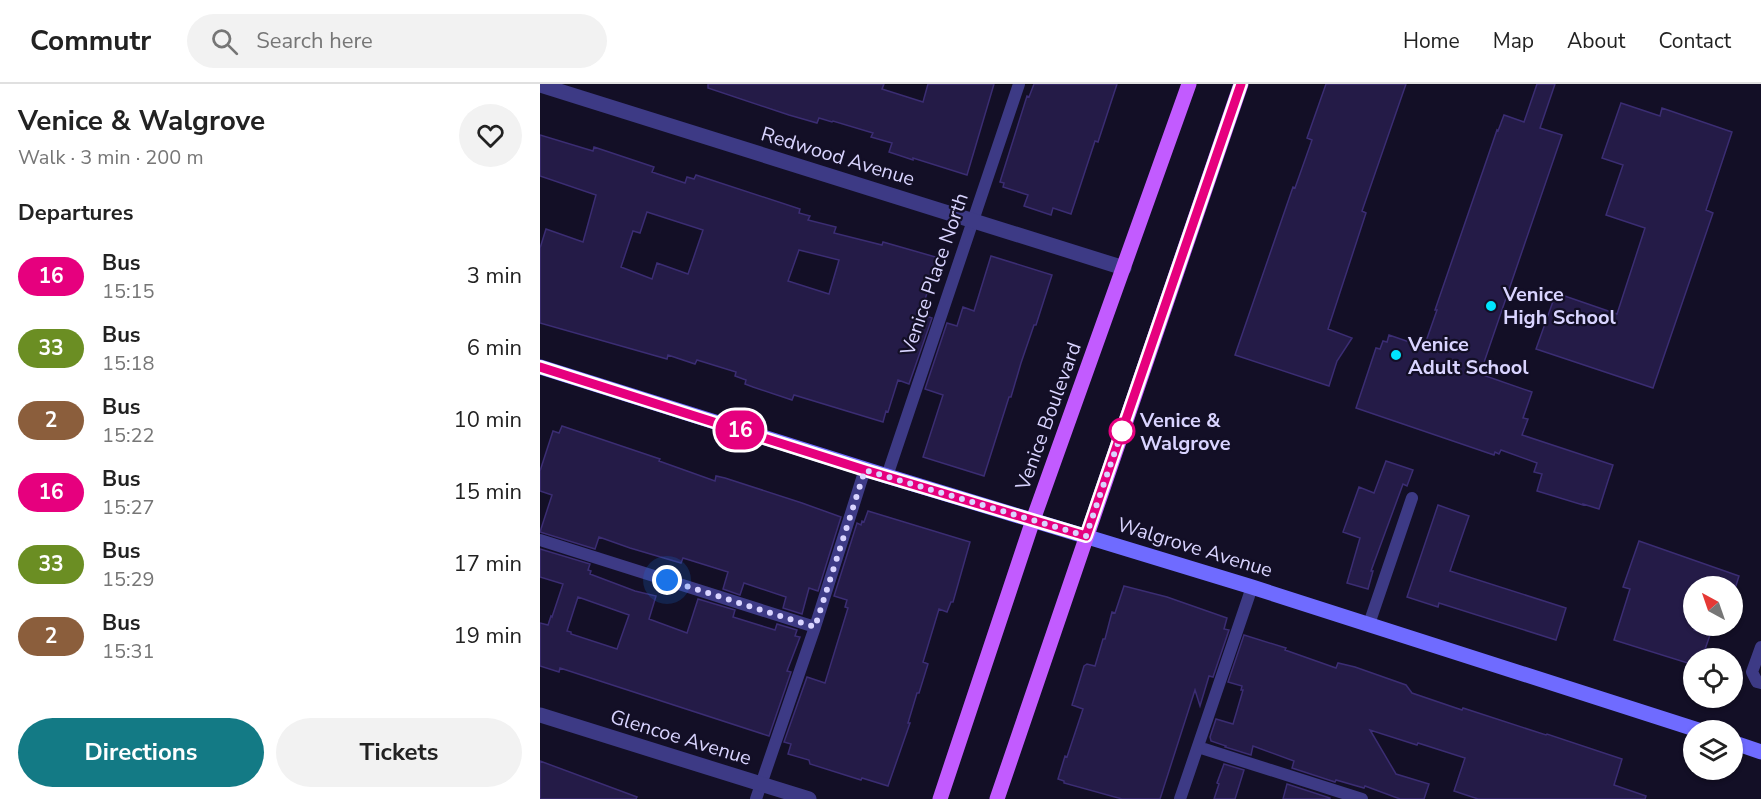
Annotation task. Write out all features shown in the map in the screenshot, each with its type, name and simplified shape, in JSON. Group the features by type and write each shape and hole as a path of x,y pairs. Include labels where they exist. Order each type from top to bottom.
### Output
{"main road":[{"name":"Venice Boulevard","path":"940,799 1033,520 1189,84"},
{"path":"997,799 1241,84"}],"street":[{"name":"Redwood Avenue","path":"540,85 1124,268"},
{"name":"Walgrove Avenue","path":"540,367 865,470 1251,587 1683,725"},
{"name":"Glencoe Avenue","path":"540,715 809,799"},
{"path":"1743,746 1761,752"}],"lane":[{"name":"Venice Place North","path":"887,476 1019,84"},
{"path":"756,799 815,627 865,470"},
{"path":"1369,624 1412,498"},
{"path":"540,540 815,627"},
{"path":"1180,799 1251,587"},
{"path":"1761,647 1752,672 1757,682 1761,683"},
{"path":"1198,747 1362,799"}],"building":[{"path":"708,84 884,84 882,89 923,102 928,84 994,84 967,175 889,152 892,143 871,137 873,133 819,118 817,123 789,115 708,88"},
{"path":"1034,84 1117,84 1071,214 1053,208 1051,215 1024,206 1028,195 1003,187 1004,183 1000,182 1027,96 1029,97"},
{"path":"1326,84 1406,84 1362,211 1366,213 1328,329 1352,338 1337,361 1329,386 1235,355 1293,187 1295,188 1312,140 1307,138"},
{"path":"1537,84 1555,84 1540,128 1562,135 1480,374 1532,392 1523,418 1528,419 1522,435 1613,465 1599,509 1537,491 1542,474 1534,472 1537,463 1501,450 1499,454 1495,452 1494,455 1356,408 1376,348 1380,349 1383,341 1387,342 1389,335 1424,347 1497,130 1504,115 1524,122"},
{"path":"1621,103 1660,116 1662,108 1732,132 1706,210 1713,213 1653,388 1536,349 1556,293 1617,314 1645,228 1606,215 1623,165 1602,158"},
{"path":"540,135 593,151 594,147 654,167 652,172 685,183 687,177 694,179 696,175 800,209 799,213 810,216 808,220 836,227 834,233 882,245 883,242 939,258 920,314 932,318 909,384 898,380 883,422 794,395 792,400 753,387 745,384 746,380 735,376 736,372 697,360 695,364 668,355 667,359 540,323 540,248 546,229 583,242 596,195 540,176","holes":["647,212 703,230 688,274 657,263 652,279 621,267 633,231 640,233","799,250 839,260 829,294 788,281"]},
{"path":"991,256 1052,275 984,476 923,457 943,395 925,389 947,323 957,326 963,307 974,311"},
{"path":"562,426 660,459 659,461 715,481 716,476 725,478 841,517 818,591 809,588 802,614 783,608 786,597 744,583 740,595 723,589 728,572 683,558 681,563 599,537 595,549 540,532 552,495 540,491 540,471 553,431 559,433"},
{"path":"1386,461 1413,470 1407,486 1403,484 1371,571 1373,571 1368,589 1347,583 1360,538 1343,532 1359,487 1374,493"},
{"path":"1438,505 1469,516 1450,571 1566,608 1556,640 1439,603 1438,607 1407,597"},
{"path":"868,511 970,542 953,602 947,612 939,609 923,662 928,664 888,786 810,764 809,760 788,754 791,744 784,742 807,677 825,683 848,608 845,607 847,600 834,596 857,523 861,525 862,521 864,522"},
{"path":"1639,541 1739,576 1683,576 1683,636 1710,636 1705,648 1683,648 1683,662 1614,640 1630,589 1623,587"},
{"path":"540,549 590,564 588,570 591,571 590,574 635,591 656,596 649,619 687,633 698,599 735,610 733,617 775,630 777,624 797,630 795,636 800,637 787,671 791,672 769,736 560,668 559,672 540,666 540,623 548,625 563,584 540,577","holes":["578,597 629,615 617,649 567,631"]},
{"path":"1124,586 1167,597 1227,618 1224,629 1229,630 1213,677 1209,676 1200,706 1195,690 1160,799 1122,799 1064,783 1058,779 1083,709 1072,705 1084,666 1087,664 1095,666 1112,612 1115,613"},
{"path":"1244,635 1286,648 1285,650 1336,668 1338,663 1355,667 1406,685 1412,693 1622,759 1614,785 1646,796 1645,799 1478,799 1454,791 1465,758 1370,730 1396,774 1429,784 1424,799 1400,799 1365,786 1364,788 1336,780 1335,782 1292,768 1294,761 1253,746 1251,755 1225,747 1211,741 1210,737 1216,719 1233,724 1243,690 1241,690 1242,686 1228,682"},
{"path":"540,761 637,797 636,799 540,799"},
{"path":"1224,764 1244,770 1235,799 1214,799"},
{"path":"1287,784 1330,798 1330,799 1283,799"}],"bus line":[{"name":"16","path":"540,367 865,470 1086,536 1241,84"}],"place":[{"name":"Venice High School","path":"1491,306"},
{"name":"Venice Adult School","path":"1396,355"},
{"name":"Venice & Walgrove","path":"1122,431"}],"route":[{"path":"667,580 815,627 865,470 1086,536 1122,431"}]}
